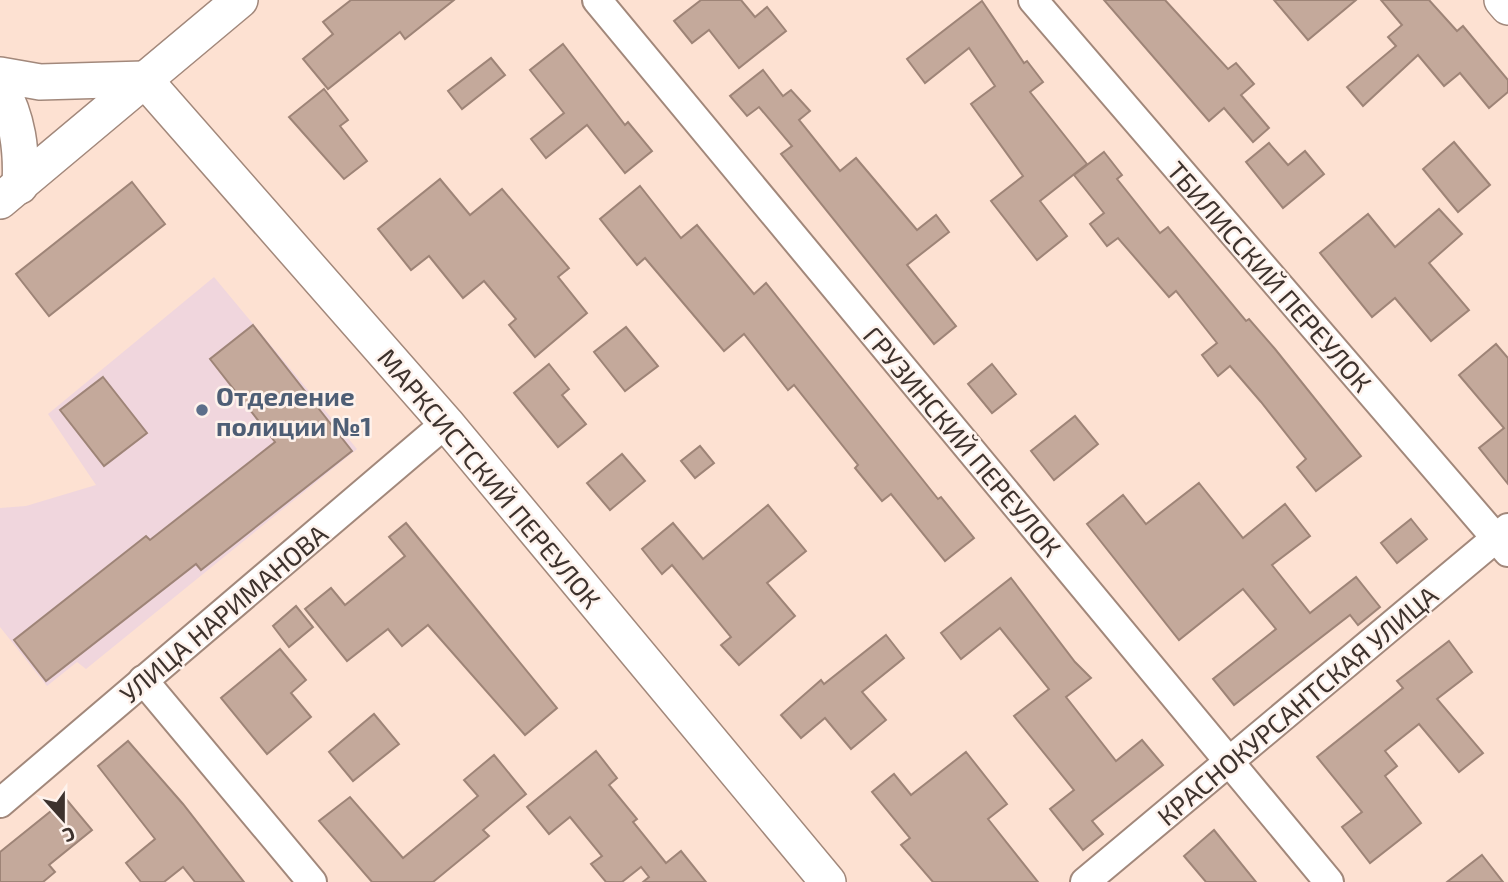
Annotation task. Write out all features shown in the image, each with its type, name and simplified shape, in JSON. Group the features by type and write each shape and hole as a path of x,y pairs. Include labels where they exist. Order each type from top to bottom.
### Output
{"street":[{"path":"10,194 240,0"},
{"name":"ГРУЗИНСКИЙ ПЕРЕУЛОК","path":"597,0 1329,882"},
{"name":"ТБИЛИССКИЙ ПЕРЕУЛОК","path":"1032,0 1504,539"},
{"path":"1502,0 1508,7"},
{"path":"0,75 40,82 144,79"},
{"name":"МАРКСИСТСКИЙ ПЕРЕУЛОК","path":"144,79 446,423 828,882"},
{"path":"0,86 18,130 21,158 10,194"},
{"name":"УЛИЦА НАРИМАНОВА","path":"0,803 446,423"},
{"name":"КРАСНОКУРСАНТСКАЯ УЛИЦА","path":"1085,882 1504,539"},
{"path":"143,680 312,882"}],"shaded area":[{"path":"214,277 357,449 86,669 77,662 47,686 0,627 0,508 26,506 96,485 48,414"}],"building":[{"path":"351,0 454,0 405,39 400,32 328,89 303,59 333,34 323,22"},
{"path":"701,0 741,0 755,17 767,7 786,31 739,68 709,30 692,43 674,21"},
{"path":"1104,0 1165,0 1228,69 1236,63 1254,84 1241,95 1269,128 1253,142 1224,108 1209,121"},
{"path":"1274,0 1356,0 1308,40"},
{"path":"1381,0 1429,0 1457,31 1463,26 1508,80 1508,92 1489,108 1460,73 1444,86 1418,55 1363,106 1347,87 1396,46 1388,37 1402,25"},
{"path":"982,1 1024,63 1027,61 1043,82 1030,92 1087,164 1040,201 1067,236 1037,260 991,201 1023,176 971,104 995,86 969,48 925,83 907,59"},
{"path":"563,44 625,125 628,122 652,151 625,173 587,125 546,158 531,139 564,113 530,70"},
{"path":"491,58 505,75 462,109 448,91"},
{"path":"763,70 783,96 791,90 810,111 799,120 840,171 856,158 917,230 936,215 949,232 907,265 956,326 934,344 781,154 792,146 759,107 747,116 730,96"},
{"path":"324,89 348,120 340,126 367,161 344,179 289,117"},
{"path":"1454,142 1490,185 1458,212 1423,169"},
{"path":"1269,143 1288,165 1305,151 1324,174 1283,208 1246,162"},
{"path":"1104,152 1122,175 1117,179 1160,233 1168,227 1246,321 1249,319 1275,349 1361,456 1316,491 1297,467 1306,459 1261,402 1230,366 1218,376 1202,355 1217,343 1176,291 1169,297 1118,238 1107,246 1090,224 1104,213 1074,175"},
{"path":"440,179 470,215 502,189 569,268 558,277 587,313 535,357 509,325 516,319 484,281 463,298 429,256 411,270 378,229"},
{"path":"132,182 165,224 49,316 16,274"},
{"path":"640,186 681,238 697,225 754,294 766,283 938,499 941,497 974,538 945,561 891,494 882,501 855,468 858,465 794,385 788,390 744,334 724,351 645,258 637,265 600,219"},
{"path":"1439,209 1462,234 1429,263 1469,310 1431,341 1395,298 1372,317 1320,253 1368,214 1395,247"},
{"path":"253,325 352,451 201,570 196,564 46,681 14,640 146,536 150,540 275,442 210,359"},
{"path":"626,327 658,366 625,391 594,352"},
{"path":"1496,344 1508,358 1508,484 1479,448 1504,428 1459,375"},
{"path":"549,364 569,389 562,395 586,424 558,447 514,393"},
{"path":"992,364 1016,394 992,413 968,384"},
{"path":"103,377 147,433 104,466 60,410"},
{"path":"1075,416 1098,444 1054,480 1031,451"},
{"path":"700,446 714,463 695,478 681,461"},
{"path":"622,454 645,481 610,510 587,483"},
{"path":"1199,483 1243,538 1285,504 1310,536 1272,565 1310,613 1356,577 1380,607 1358,625 1350,615 1234,705 1213,679 1276,629 1243,589 1179,640 1087,524 1123,495 1146,524"},
{"path":"768,505 806,551 767,583 795,616 739,665 721,645 731,637 672,565 662,574 642,549 673,523 703,559"},
{"path":"1411,519 1427,539 1397,563 1381,543"},
{"path":"406,523 557,708 525,735 428,625 402,646 388,629 347,661 305,609 331,588 345,605 405,556 389,537"},
{"path":"1011,578 1075,662 1091,678 1066,697 1116,761 1142,740 1163,765 1092,821 1103,834 1083,850 1050,809 1074,790 1014,716 1049,689 1000,628 961,659 941,633"},
{"path":"296,606 313,627 289,647 273,626"},
{"path":"886,635 904,658 862,692 886,720 851,749 825,718 801,738 781,715 821,680 824,684"},
{"path":"1449,641 1472,672 1437,699 1483,753 1459,772 1419,724 1385,751 1397,766 1385,776 1421,823 1370,863 1342,827 1362,812 1317,757 1403,688 1397,681"},
{"path":"280,649 306,680 291,693 311,717 267,754 221,698"},
{"path":"374,714 399,744 353,781 329,752"},
{"path":"128,741 183,804 244,882 195,882 183,867 164,882 141,882 126,863 155,839 98,766"},
{"path":"596,751 617,778 609,785 637,819 633,822 666,863 681,851 706,882 643,882 649,877 641,867 622,882 606,882 591,864 602,856 570,817 549,834 527,807"},
{"path":"966,752 1007,804 988,819 1038,882 933,882 901,845 910,838 872,792 894,774 911,795"},
{"path":"494,755 526,794 483,830 489,836 433,882 372,882 319,821 350,797 403,858 478,796 464,780"},
{"path":"66,799 92,830 49,865 55,872 43,882 0,882 0,852"},
{"path":"1214,830 1256,882 1206,882 1184,856"},
{"path":"1482,855 1503,882 1447,882"}],"place":[{"name":"Отделение полиции №1","path":"202,410"}]}
